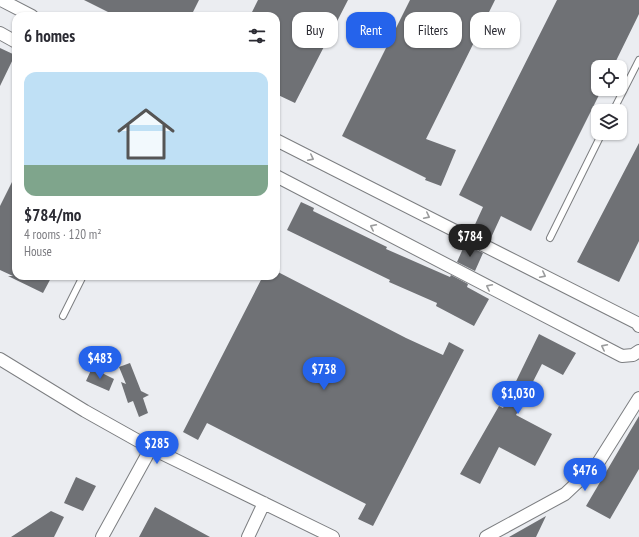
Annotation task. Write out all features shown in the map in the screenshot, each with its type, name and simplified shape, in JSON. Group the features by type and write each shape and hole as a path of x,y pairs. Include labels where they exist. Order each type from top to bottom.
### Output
{"street":[{"path":"1,0 24,12"},
{"path":"0,33 12,40"},
{"path":"280,142 630,320 639,326"},
{"path":"280,178 622,356 633,355 639,351"},
{"path":"0,359 85,411 151,448 333,537"},
{"path":"486,537 565,494 598,463 639,398"},
{"path":"102,537 151,448"},
{"path":"248,537 264,503"}],"lane":[{"path":"617,104 639,60"},
{"path":"550,238 599,140"},
{"path":"63,316 81,280"}],"building":[{"path":"84,0 199,0 193,12 108,12"},
{"path":"258,0 348,0 338,19 338,12 292,12 292,48 323,48 295,103 280,96 280,12 252,12"},
{"path":"410,0 495,0 489,12 470,12 471,48 426,139 456,150 441,186 425,180 426,178 342,136 386,48 396,48 396,28"},
{"path":"557,0 639,0 639,14 616,60 591,60 591,96 598,96 594,104 591,104 591,111 531,231 501,216 490,240 472,231 483,207 459,195"},
{"path":"0,48 12,54 12,61 0,86"},
{"path":"639,143 639,241 619,282 577,262"},
{"path":"12,182 12,276 0,270 0,206"},
{"path":"301,202 314,208 313,211 387,247 386,249 450,277 451,275 468,284 467,287 489,299 474,326 436,306 437,303 389,282 390,280 287,230"},
{"path":"465,244 483,253 475,271 457,262"},
{"path":"280,273 406,338 443,355 449,342 464,350 373,526 358,519 366,504 207,423 198,440 183,432 261,280 280,280"},
{"path":"16,280 50,280 43,293"},
{"path":"539,334 576,353 563,375 542,364 516,415 552,434 535,466 499,447 480,484 460,474 499,406 503,408"},
{"path":"130,363 141,391 149,395 143,398 148,413 139,417 133,401 128,403 121,382 126,384 119,367"},
{"path":"92,368 114,379 109,391 86,381"},
{"path":"639,416 639,469 610,519 586,506"},
{"path":"76,477 96,486 83,511 64,503"},
{"path":"155,507 210,537 139,537"},
{"path":"51,511 64,517 54,537 11,537"},
{"path":"546,516 536,537 509,537"}]}
